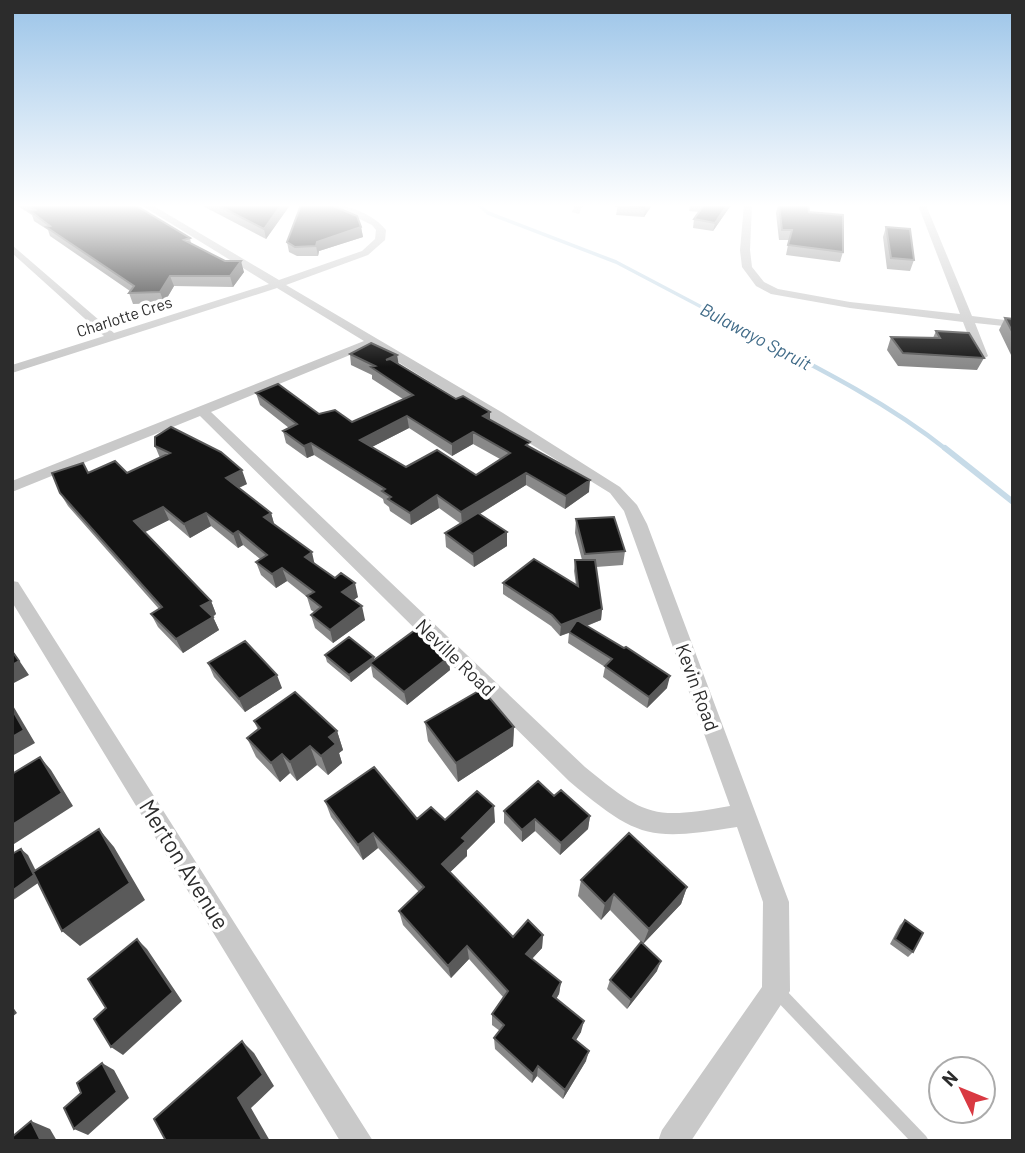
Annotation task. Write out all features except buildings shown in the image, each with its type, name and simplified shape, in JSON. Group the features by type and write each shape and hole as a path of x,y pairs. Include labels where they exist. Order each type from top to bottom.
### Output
{"street":[{"path":"24,259 111,337"},
{"name":"Kevin Road","path":"233,259 498,416 615,491 631,509 644,536 776,902 776,991"},
{"name":"Charlotte Cres","path":"12,369 276,285 349,259"},
{"path":"746,259 747,267 760,284 775,292 850,305 1013,324"},
{"path":"942,259 982,356"},
{"path":"12,487 373,342"},
{"name":"Neville Road","path":"204,412 577,774 618,807 647,822 673,825 745,815"},
{"name":"Merton Avenue","path":"12,587 358,1141"},
{"path":"673,1141 776,991"}],"lane":[{"path":"776,991 921,1141"}],"waterway":[{"name":"Bulawayo Spruit","path":"608,259 711,312"},
{"name":"Bulawayo Spruit","path":"708,311 861,392 947,450"},
{"name":"Bulawayo Spruit","path":"945,448 1013,502"}]}
